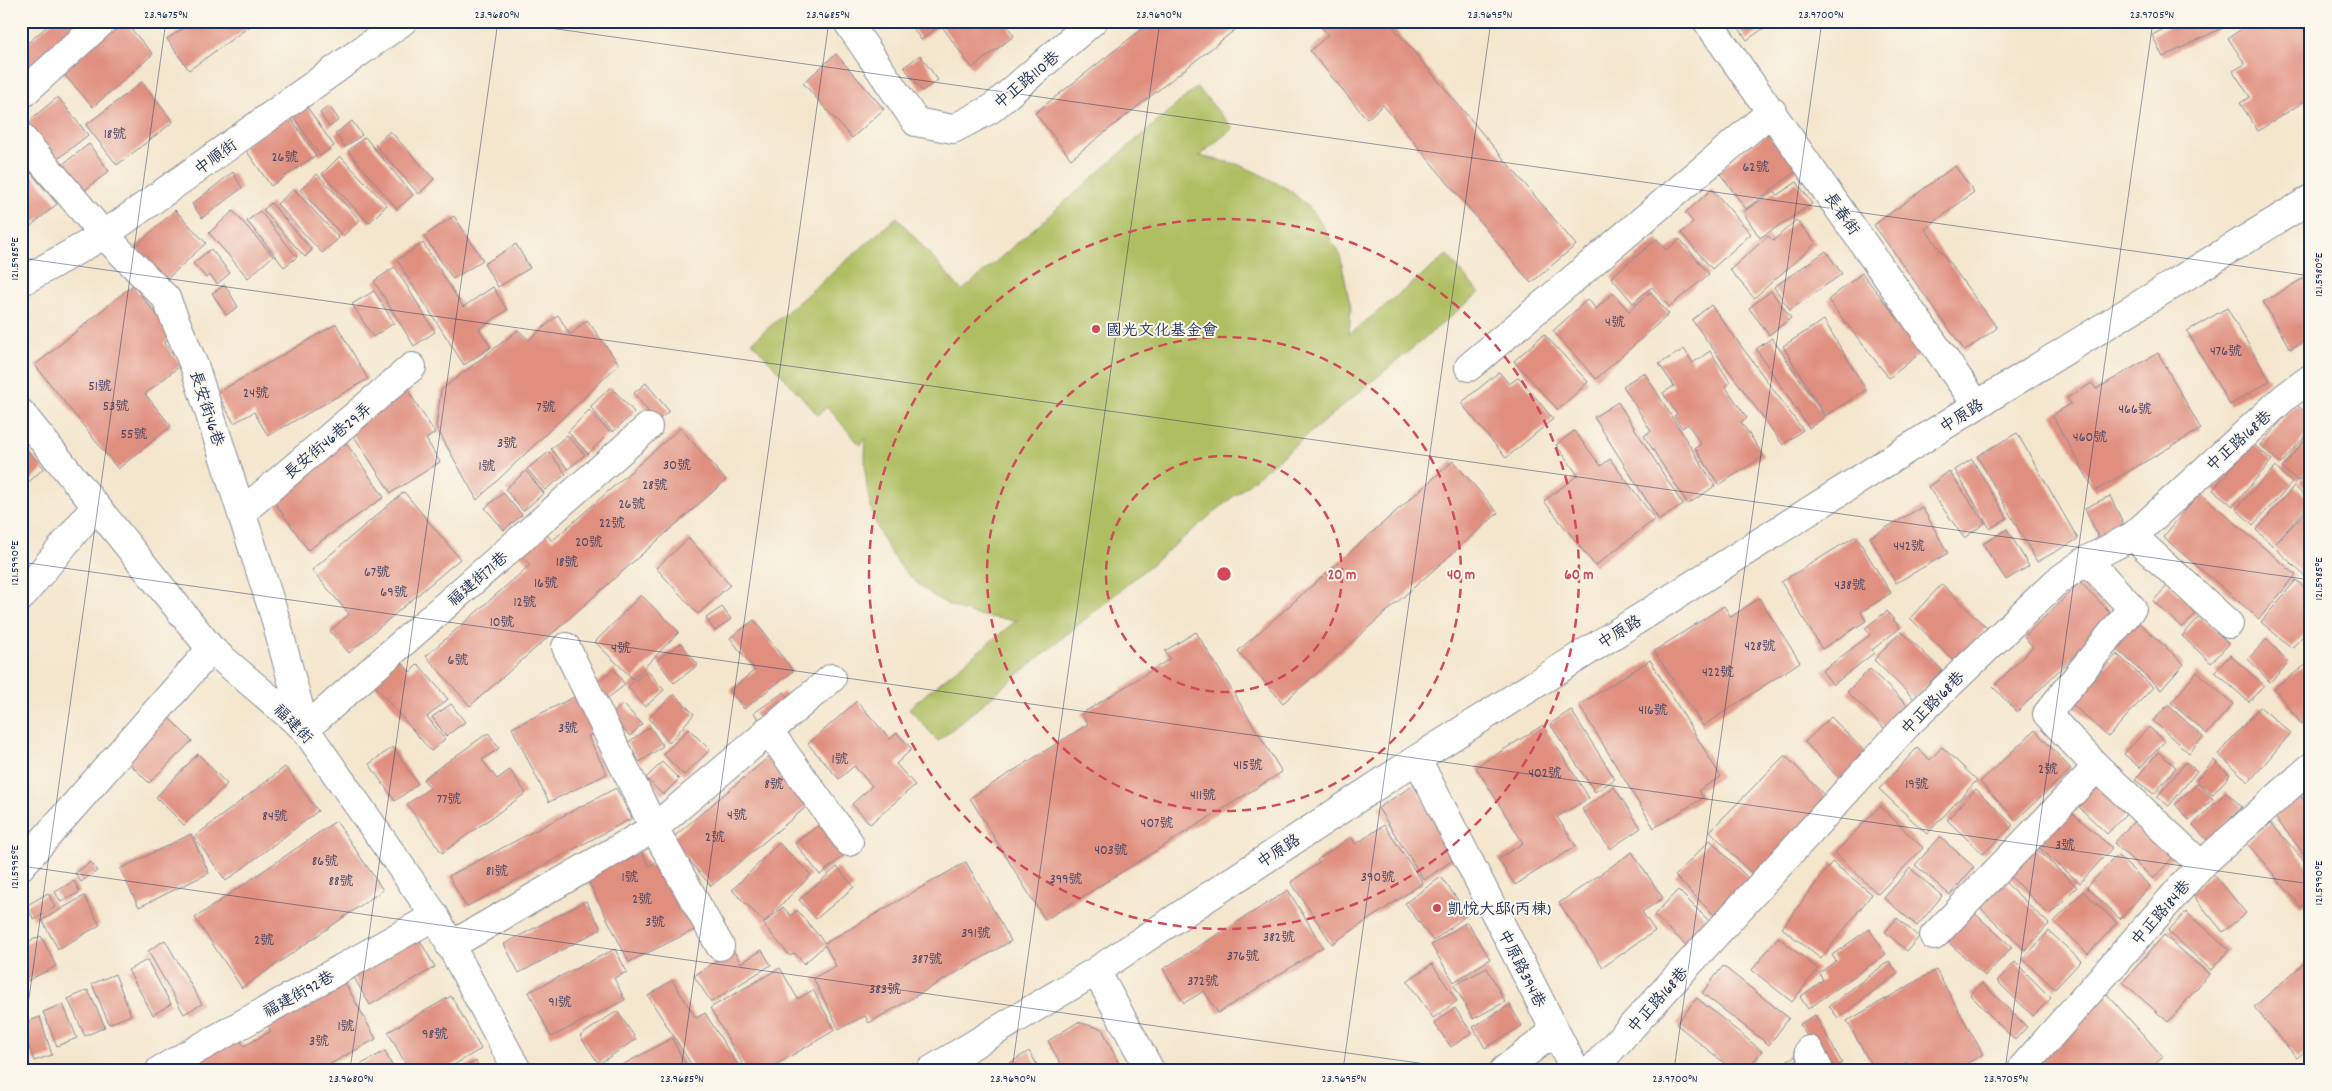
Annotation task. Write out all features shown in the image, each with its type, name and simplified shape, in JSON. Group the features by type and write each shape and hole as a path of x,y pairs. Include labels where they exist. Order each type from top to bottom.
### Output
{"street":[{"path":"21,95 103,21"},
{"name":"中順街","path":"21,282 104,235 403,21"},
{"name":"中正路110巷","path":"847,21 916,122 953,129 991,109 1094,21"},
{"name":"長春街","path":"1707,21 1977,405"},
{"path":"1469,367 1772,111"},
{"name":"長安街46巷","path":"21,137 104,235 166,298 195,368 242,512 274,614 305,729"},
{"name":"中原路","path":"931,1070 1096,971 1417,758 1977,405 2311,199"},
{"name":"長安街46巷29弄","path":"242,512 412,367"},
{"name":"中正路168巷","path":"1592,1070 1907,725 2056,582 2088,560 2132,536 2285,397 2311,378"},
{"name":"福建街","path":"21,413 211,649 305,729 435,916 517,1070"},
{"name":"福建街71巷","path":"305,729 648,427"},
{"path":"21,597 96,506"},
{"path":"2132,536 2229,624"},
{"path":"2088,560 2132,608 2047,714 2097,767 2201,865"},
{"path":"566,647 654,828 720,946"},
{"path":"21,866 211,649"},
{"path":"450,946 654,828 832,678"},
{"path":"768,730 849,842"},
{"name":"中原路394巷","path":"1417,758 1575,1070"},
{"path":"1934,936 2097,767"},
{"name":"中正路184巷","path":"2023,1070 2201,865 2311,767"},
{"name":"福建街92巷","path":"160,1070 435,916"},
{"path":"1096,971 1150,1070"},
{"path":"1504,1070 1554,1031"}],"green space":[{"path":"1197,87 1233,128 1199,156 1237,164 1262,175 1291,191 1314,212 1340,255 1351,309 1349,335 1447,255 1479,293 938,741 909,708 1017,620 982,616 957,609 927,591 908,575 893,556 881,536 873,513 867,490 865,465 866,439 860,445 827,407 818,415 752,342 897,217 962,291"}],"building":[{"path":"53,21 99,21 21,88 21,49"},
{"path":"120,21 124,21 153,54 93,107 62,72"},
{"path":"194,21 257,21 189,70 167,39"},
{"path":"908,21 1004,21 1014,36 972,68 941,25 921,40"},
{"path":"1152,21 1246,21 1071,159 1035,113"},
{"path":"1316,21 1388,21 1576,245 1531,283 1383,105 1367,119 1310,51 1328,35"},
{"path":"1734,21 1774,21 1747,40"},
{"path":"2175,21 2236,21 2163,57 2152,35 2176,23"},
{"path":"2254,21 2311,21 2311,97 2258,131 2240,103 2250,97 2233,71 2245,64 2228,38"},
{"path":"836,54 884,109 852,138 803,83"},
{"path":"920,55 938,80 922,91 904,67"},
{"path":"142,82 173,122 117,165 86,125"},
{"path":"58,97 88,135 50,165 21,127"},
{"path":"305,104 334,146 320,156 291,113"},
{"path":"329,106 339,120 329,127 320,113"},
{"path":"288,114 316,155 271,186 243,146"},
{"path":"352,121 362,135 345,147 335,134"},
{"path":"390,131 434,179 419,194 375,145"},
{"path":"1768,134 1777,147 1781,145 1799,169 1746,209 1718,171"},
{"path":"365,137 413,195 397,209 348,151"},
{"path":"89,144 109,171 84,191 63,164"},
{"path":"340,156 387,205 369,223 322,174"},
{"path":"21,161 57,204 21,234"},
{"path":"1955,166 1974,192 1925,229 1997,328 1965,351 1874,225"},
{"path":"233,172 242,188 202,218 192,204"},
{"path":"317,174 360,220 343,236 300,190"},
{"path":"1797,182 1812,204 1760,238 1743,212 1775,191 1777,195"},
{"path":"294,189 339,238 322,253 277,204"},
{"path":"1712,189 1751,234 1712,269 1681,233 1693,222 1685,213"},
{"path":"271,203 312,250 305,257 263,210"},
{"path":"175,210 206,243 166,280 135,247"},
{"path":"233,211 273,256 248,278 209,233"},
{"path":"260,211 297,257 284,267 247,221"},
{"path":"454,216 483,260 453,279 424,236"},
{"path":"1796,220 1816,243 1754,298 1730,270 1768,236 1773,241"},
{"path":"1657,239 1666,250 1680,239 1709,274 1669,307 1652,287 1633,303 1611,277"},
{"path":"423,243 463,307 493,287 507,310 479,329 491,347 464,365 397,260"},
{"path":"516,244 530,268 498,287 484,264"},
{"path":"211,249 230,273 217,284 210,275 206,278 193,263"},
{"path":"1826,251 1842,274 1790,310 1774,287"},
{"path":"395,267 435,332 414,346 374,281"},
{"path":"1862,273 1923,351 1889,378 1828,300"},
{"path":"2311,274 2311,337 2290,349 2263,302"},
{"path":"133,285 173,335 164,343 181,365 145,394 171,426 118,469 35,365"},
{"path":"225,285 238,307 226,315 212,293"},
{"path":"374,291 394,323 373,337 352,304"},
{"path":"1771,291 1791,318 1769,335 1749,308"},
{"path":"1650,292 1669,314 1596,379 1553,331 1588,299 1596,309 1613,293 1629,311"},
{"path":"1711,305 1803,430 1783,445 1692,320"},
{"path":"2227,308 2270,381 2230,405 2187,331"},
{"path":"558,315 570,335 587,320 619,364 477,500 436,427 441,390 518,330 529,340"},
{"path":"1824,320 1866,390 1825,416 1783,346"},
{"path":"336,324 368,379 268,436 254,412 234,423 217,393"},
{"path":"1544,334 1588,382 1558,410 1514,361"},
{"path":"1772,338 1825,417 1809,428 1756,349"},
{"path":"1684,349 1693,363 1710,351 1730,382 1725,386 1747,418 1741,422 1764,456 1719,485 1695,448 1701,444 1688,424 1682,428 1674,416 1677,414 1663,393 1674,386 1659,364"},
{"path":"2158,353 2201,429 2095,491 2052,415 2071,404 2067,398 2092,383 2096,389"},
{"path":"1499,372 1509,384 1519,377 1553,419 1506,458 1461,403"},
{"path":"1644,372 1715,486 1688,504 1644,436 1651,431 1623,386"},
{"path":"646,383 669,411 656,422 634,393"},
{"path":"405,386 435,433 426,439 440,462 391,493 346,424"},
{"path":"611,387 634,412 613,432 590,407"},
{"path":"1618,402 1683,505 1659,520 1594,417"},
{"path":"2296,404 2311,417 2311,430 2281,464 2260,445"},
{"path":"589,410 610,432 588,454 568,432"},
{"path":"680,428 726,480 470,706 426,656 530,565 518,552 543,530 552,541"},
{"path":"1574,431 1601,466 1610,459 1655,519 1595,566 1544,501 1578,475 1556,445"},
{"path":"2017,433 2078,539 2037,562 1977,456"},
{"path":"2311,433 2311,466 2298,481 2282,468"},
{"path":"567,435 585,455 568,469 551,449"},
{"path":"344,440 384,497 308,550 268,493"},
{"path":"2252,443 2272,460 2233,506 2213,490"},
{"path":"21,444 44,468 21,489"},
{"path":"549,452 566,474 545,490 527,469"},
{"path":"1972,459 2007,518 1990,529 1955,470"},
{"path":"1453,461 1498,513 1283,703 1238,651"},
{"path":"2275,467 2292,483 2253,525 2236,509"},
{"path":"2311,470 2311,493 2299,483"},
{"path":"526,471 544,493 523,511 505,489"},
{"path":"1949,471 1985,523 1964,538 1928,487"},
{"path":"2294,486 2311,502 2275,544 2311,506 2311,582 2256,530"},
{"path":"404,492 460,559 349,653 330,631 349,614 312,570"},
{"path":"503,493 522,515 504,530 485,508"},
{"path":"2200,493 2296,575 2259,619 2163,537"},
{"path":"2110,496 2125,527 2099,539 2085,508"},
{"path":"1922,507 1948,553 1896,583 1870,537"},
{"path":"2007,529 2029,566 2006,580 1983,544"},
{"path":"1856,536 1891,593 1861,612 1866,621 1822,649 1781,582"},
{"path":"689,538 730,585 698,614 656,568"},
{"path":"2296,580 2311,593 2311,627 2292,648 2261,622"},
{"path":"2080,582 2114,616 2017,712 1993,687 2033,647 2024,637"},
{"path":"1942,584 1987,628 1955,662 1910,618"},
{"path":"2169,584 2198,612 2182,628 2153,601"},
{"path":"641,595 679,632 633,679 595,642"},
{"path":"1759,598 1800,662 1703,726 1654,651 1724,606 1731,617"},
{"path":"722,607 731,619 715,631 706,618"},
{"path":"1887,611 1900,628 1872,650 1874,653 1833,685 1822,671 1870,635 1865,628"},
{"path":"2200,616 2229,644 2211,663 2182,636"},
{"path":"754,620 793,671 744,709 730,690 755,670 730,638"},
{"path":"2136,620 2184,664 2161,690 2113,645"},
{"path":"1901,631 1942,670 1914,699 1874,660"},
{"path":"1196,632 1282,772 1045,920 970,798 1088,724 1081,714 1170,659 1165,651"},
{"path":"2267,639 2289,663 2270,682 2248,659"},
{"path":"681,643 698,665 674,683 657,660"},
{"path":"2117,654 2153,687 2108,737 2072,704"},
{"path":"2230,655 2264,685 2249,702 2215,672"},
{"path":"396,656 410,672 418,664 448,699 427,717 445,739 431,751 369,679"},
{"path":"1650,660 1721,777 1699,790 1703,798 1654,828 1579,705"},
{"path":"2311,661 2311,717 2301,724 2274,688"},
{"path":"614,669 625,685 608,698 596,683"},
{"path":"1870,669 1913,711 1890,734 1847,692"},
{"path":"647,670 664,690 645,707 628,687"},
{"path":"2197,672 2233,704 2207,734 2171,703"},
{"path":"784,692 791,702 762,723 754,713"},
{"path":"580,694 598,732 588,736 607,774 549,802 512,728"},
{"path":"674,694 694,714 669,743 649,718"},
{"path":"857,701 890,739 897,733 912,749 896,764 915,785 870,824 852,804 872,786 854,766 839,779 808,744"},
{"path":"451,704 465,722 446,736 432,717"},
{"path":"623,704 642,724 630,736 610,716"},
{"path":"2168,705 2203,737 2189,753 2153,721"},
{"path":"2260,707 2291,733 2249,782 2218,754"},
{"path":"1571,710 1615,779 1595,792 1550,724"},
{"path":"163,712 192,741 149,783 120,754"},
{"path":"1831,717 1871,758 1844,784 1805,742"},
{"path":"1543,725 1589,798 1557,817 1576,846 1515,885 1498,859 1523,843 1476,767"},
{"path":"650,727 663,746 640,762 627,743"},
{"path":"2149,727 2165,741 2140,768 2124,754"},
{"path":"689,729 710,750 684,775 663,754"},
{"path":"2035,730 2071,769 2016,820 1980,782"},
{"path":"488,733 499,748 482,760 497,779 510,770 526,793 442,853 407,804 430,788 423,779"},
{"path":"393,747 418,784 395,801 369,764"},
{"path":"1942,747 1977,780 1927,834 1879,789 1917,748 1930,760"},
{"path":"777,750 817,798 711,886 671,839"},
{"path":"2158,752 2176,767 2154,794 2135,780"},
{"path":"198,754 227,784 184,825 156,797"},
{"path":"1785,755 1829,800 1754,876 1710,831"},
{"path":"2214,760 2230,775 2212,795 2196,780"},
{"path":"662,762 679,779 663,795 646,778"},
{"path":"2186,762 2197,771 2169,806 2157,797"},
{"path":"285,767 318,811 226,881 194,837"},
{"path":"2094,781 2127,813 2107,834 2074,802"},
{"path":"2198,783 2213,799 2189,820 2175,804"},
{"path":"1414,785 1456,858 1424,880 1378,808"},
{"path":"1614,787 1641,828 1610,849 1582,809"},
{"path":"616,788 632,818 466,907 449,876"},
{"path":"1976,789 2013,825 1983,854 1947,820"},
{"path":"2226,792 2242,807 2208,841 2193,825"},
{"path":"2298,793 2311,809 2311,862 2272,814"},
{"path":"1880,806 1923,848 1878,894 1835,853"},
{"path":"2068,809 2112,848 2080,883 2037,846"},
{"path":"828,818 852,849 820,875 795,843"},
{"path":"2137,818 2176,854 2153,879 2114,843"},
{"path":"336,821 383,890 242,988 195,918"},
{"path":"2271,823 2311,869 2311,898 2301,907 2247,843"},
{"path":"1384,825 1423,883 1332,944 1291,882 1319,863 1317,860 1351,837 1356,844"},
{"path":"191,834 209,873 139,907 120,869"},
{"path":"1940,837 1974,867 1950,895 1915,865"},
{"path":"1710,840 1751,881 1716,917 1675,876"},
{"path":"779,843 811,875 764,922 732,890"},
{"path":"2031,844 2077,887 2049,915 2005,871"},
{"path":"641,851 649,866 661,860 696,929 629,962 584,873"},
{"path":"1632,852 1663,898 1642,912 1655,931 1603,967 1559,903"},
{"path":"2117,855 2150,886 2120,919 2087,887"},
{"path":"91,862 97,871 81,882 75,873"},
{"path":"966,862 1011,941 869,1023 865,1016 839,1029 813,978 836,966 825,945 804,964 795,953 790,956 763,924 783,907 791,916 797,910 825,943"},
{"path":"1832,862 1872,894 1821,959 1782,928"},
{"path":"837,867 854,887 816,919 799,900"},
{"path":"1910,868 1942,896 1917,926 1884,898"},
{"path":"2213,873 2246,913 2223,932 2190,892"},
{"name":"凱悅大邸(丙棟)","path":"1441,877 1468,914 1433,941 1405,903"},
{"path":"2002,879 2049,924 2025,950 1977,905"},
{"path":"74,881 80,892 61,902 55,892"},
{"path":"1288,890 1323,947 1218,1013 1204,991 1184,1003 1163,969"},
{"path":"1678,890 1711,923 1688,947 1654,915"},
{"path":"2083,891 2117,923 2088,954 2054,922"},
{"path":"48,893 55,907 34,920 26,906"},
{"path":"84,896 100,925 58,949 42,920"},
{"path":"586,901 601,929 519,973 504,944"},
{"path":"1972,911 2012,947 1985,976 1945,939"},
{"path":"2186,912 2229,950 2211,970 2168,931"},
{"path":"1897,918 1919,937 1907,951 1885,932"},
{"path":"1467,922 1490,959 1454,982 1431,945"},
{"path":"1869,929 1886,954 1808,1009 1800,997 1823,980 1819,973 1836,961 1832,955"},
{"path":"2049,931 2081,961 2055,989 2023,959"},
{"path":"417,935 435,967 370,1005 352,974"},
{"path":"2164,935 2209,974 2168,1022 2123,982"},
{"path":"41,936 56,966 21,984 21,945"},
{"path":"1778,937 1818,969 1792,1002 1752,970"},
{"path":"165,940 202,1004 184,1014 148,951"},
{"path":"615,949 627,972 614,978 625,1000 551,1037 529,992"},
{"path":"733,950 741,963 762,950 771,965 711,1002 694,976"},
{"path":"2311,957 2311,1046 2297,1058 2254,1007"},
{"path":"147,960 171,1004 153,1015 128,970"},
{"path":"1889,961 1898,973 1838,1018 1829,1006"},
{"path":"2015,962 2051,998 2033,1016 1997,981"},
{"path":"1432,964 1457,1001 1433,1018 1407,981"},
{"path":"1723,966 1789,1018 1769,1045 1702,993"},
{"path":"780,968 798,999 813,990 835,1030 767,1070 746,1070 710,1008"},
{"path":"1487,968 1505,1002 1473,1019 1454,985"},
{"path":"1936,970 1983,1054 1955,1070 1911,1070 1906,1062 1893,1070 1874,1070 1847,1021"},
{"path":"115,974 131,1015 109,1024 92,984"},
{"path":"343,979 376,1039 319,1070 174,1070 237,1036 244,1046 271,1031 266,1021"},
{"path":"672,980 696,1018 705,1013 741,1070 695,1070 648,996"},
{"path":"1982,983 2027,1027 2015,1040 1970,995"},
{"path":"88,990 105,1027 85,1036 68,999"},
{"path":"2107,994 2163,1057 2149,1070 2030,1070 2027,1066"},
{"path":"451,996 481,1049 445,1070 409,1070 388,1032"},
{"path":"1697,998 1762,1051 1746,1070 1733,1070 1676,1024"},
{"path":"63,1004 77,1038 57,1046 43,1012"},
{"path":"1510,1005 1522,1026 1485,1048 1473,1027"},
{"path":"1455,1008 1472,1033 1451,1047 1434,1023"},
{"path":"617,1011 636,1039 599,1064 580,1036"},
{"path":"1815,1015 1842,1063 1830,1070 1827,1070 1800,1024"},
{"path":"40,1017 52,1055 34,1061 21,1024"},
{"path":"1078,1022 1102,1029 1122,1070 1064,1070 1048,1041"},
{"path":"672,1038 688,1070 613,1070"},
{"path":"385,1051 394,1070 351,1070"},
{"path":"1029,1051 1040,1070 1014,1070 1010,1063"},
{"path":"22,1055 26,1070 21,1070"},
{"path":"1795,1056 1803,1070 1771,1070"},
{"path":"476,1061 480,1070 459,1070"}],"place":[{"name":"國光文化基金會","path":"1096,329"},
{"name":"凱悅大邸(丙棟)","path":"1437,908"}]}
